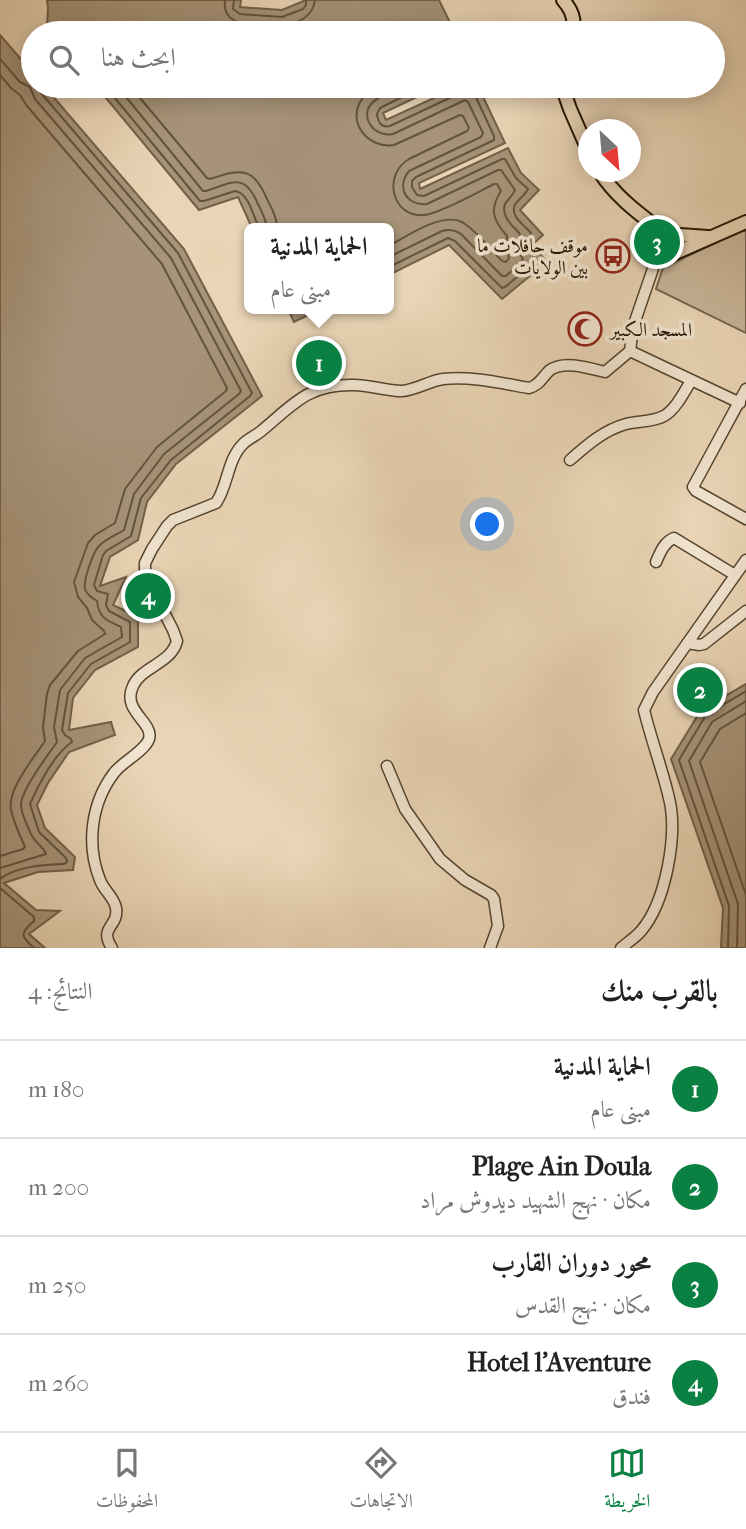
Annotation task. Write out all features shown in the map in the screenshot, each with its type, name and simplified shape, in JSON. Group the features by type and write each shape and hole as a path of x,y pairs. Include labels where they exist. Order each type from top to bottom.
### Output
{"main road":[{"path":"563,0 572,13 573,21"},
{"path":"566,98 578,126"},
{"path":"608,182 633,209 663,232 669,241 667,249 661,253"},
{"path":"633,209 645,246 650,252 673,254 746,222"},
{"path":"644,241 647,233 655,229 712,238"}],"street":[{"path":"112,948 106,938 116,915 116,907 100,881 94,860 94,822 97,804 116,770 148,742 149,731 130,703 131,690 136,680 171,654 177,641 145,575 145,563 167,526 173,520 216,503 233,460 243,444 289,405 315,391 355,385 406,390 440,380 469,378 529,388 537,386 549,371 570,364 605,372 630,351 633,327 661,253"},
{"path":"630,351 740,403"},
{"path":"570,460 612,429 667,414 691,381"},
{"path":"746,389 693,487 746,519"},
{"path":"656,562 669,540 674,538 735,575"},
{"path":"621,948 640,932 663,892 673,825 670,799 644,710 653,692 746,560"},
{"path":"688,643 705,644 746,611"},
{"path":"387,766 408,814 440,859 465,880 494,898 498,926 490,948"}],"shaded area":[{"path":"742,230 746,232 746,333 656,289 663,268"}],"water":[{"path":"47,0 241,0 240,7 282,10 306,0 439,0 449,21 47,21"},
{"path":"0,35 21,59 21,98 54,98 184,249 262,396 176,464 147,502 138,540 110,557 100,586 126,577 113,605 138,617 138,647 95,670 73,698 69,730 111,722 115,735 69,752 37,805 45,828 75,857 73,870 38,872 4,883 36,910 60,911 29,934 45,948 0,948"},
{"path":"106,98 415,98 383,113 386,120 434,98 484,98 505,143 419,183 420,189 508,148 521,173 539,190 520,210 543,235 532,245 547,262 502,299 449,245 394,272 394,223 250,223 238,197 199,210"},
{"path":"290,314 311,314 294,322"},
{"path":"746,684 746,948 721,948 723,908 671,759 701,710"}],"place":[{"name":"محور دوران القارب","path":"657,242"},
{"name":"موقف حافلات ما بين الولايات","path":"613,256"},
{"name":"المسجد الكبير","path":"585,329"},
{"name":"الحماية المدنية","path":"319,363"},
{"name":"Hotel l'Aventure","path":"148,596"},
{"name":"Plage Ain Doula","path":"700,690"}]}
